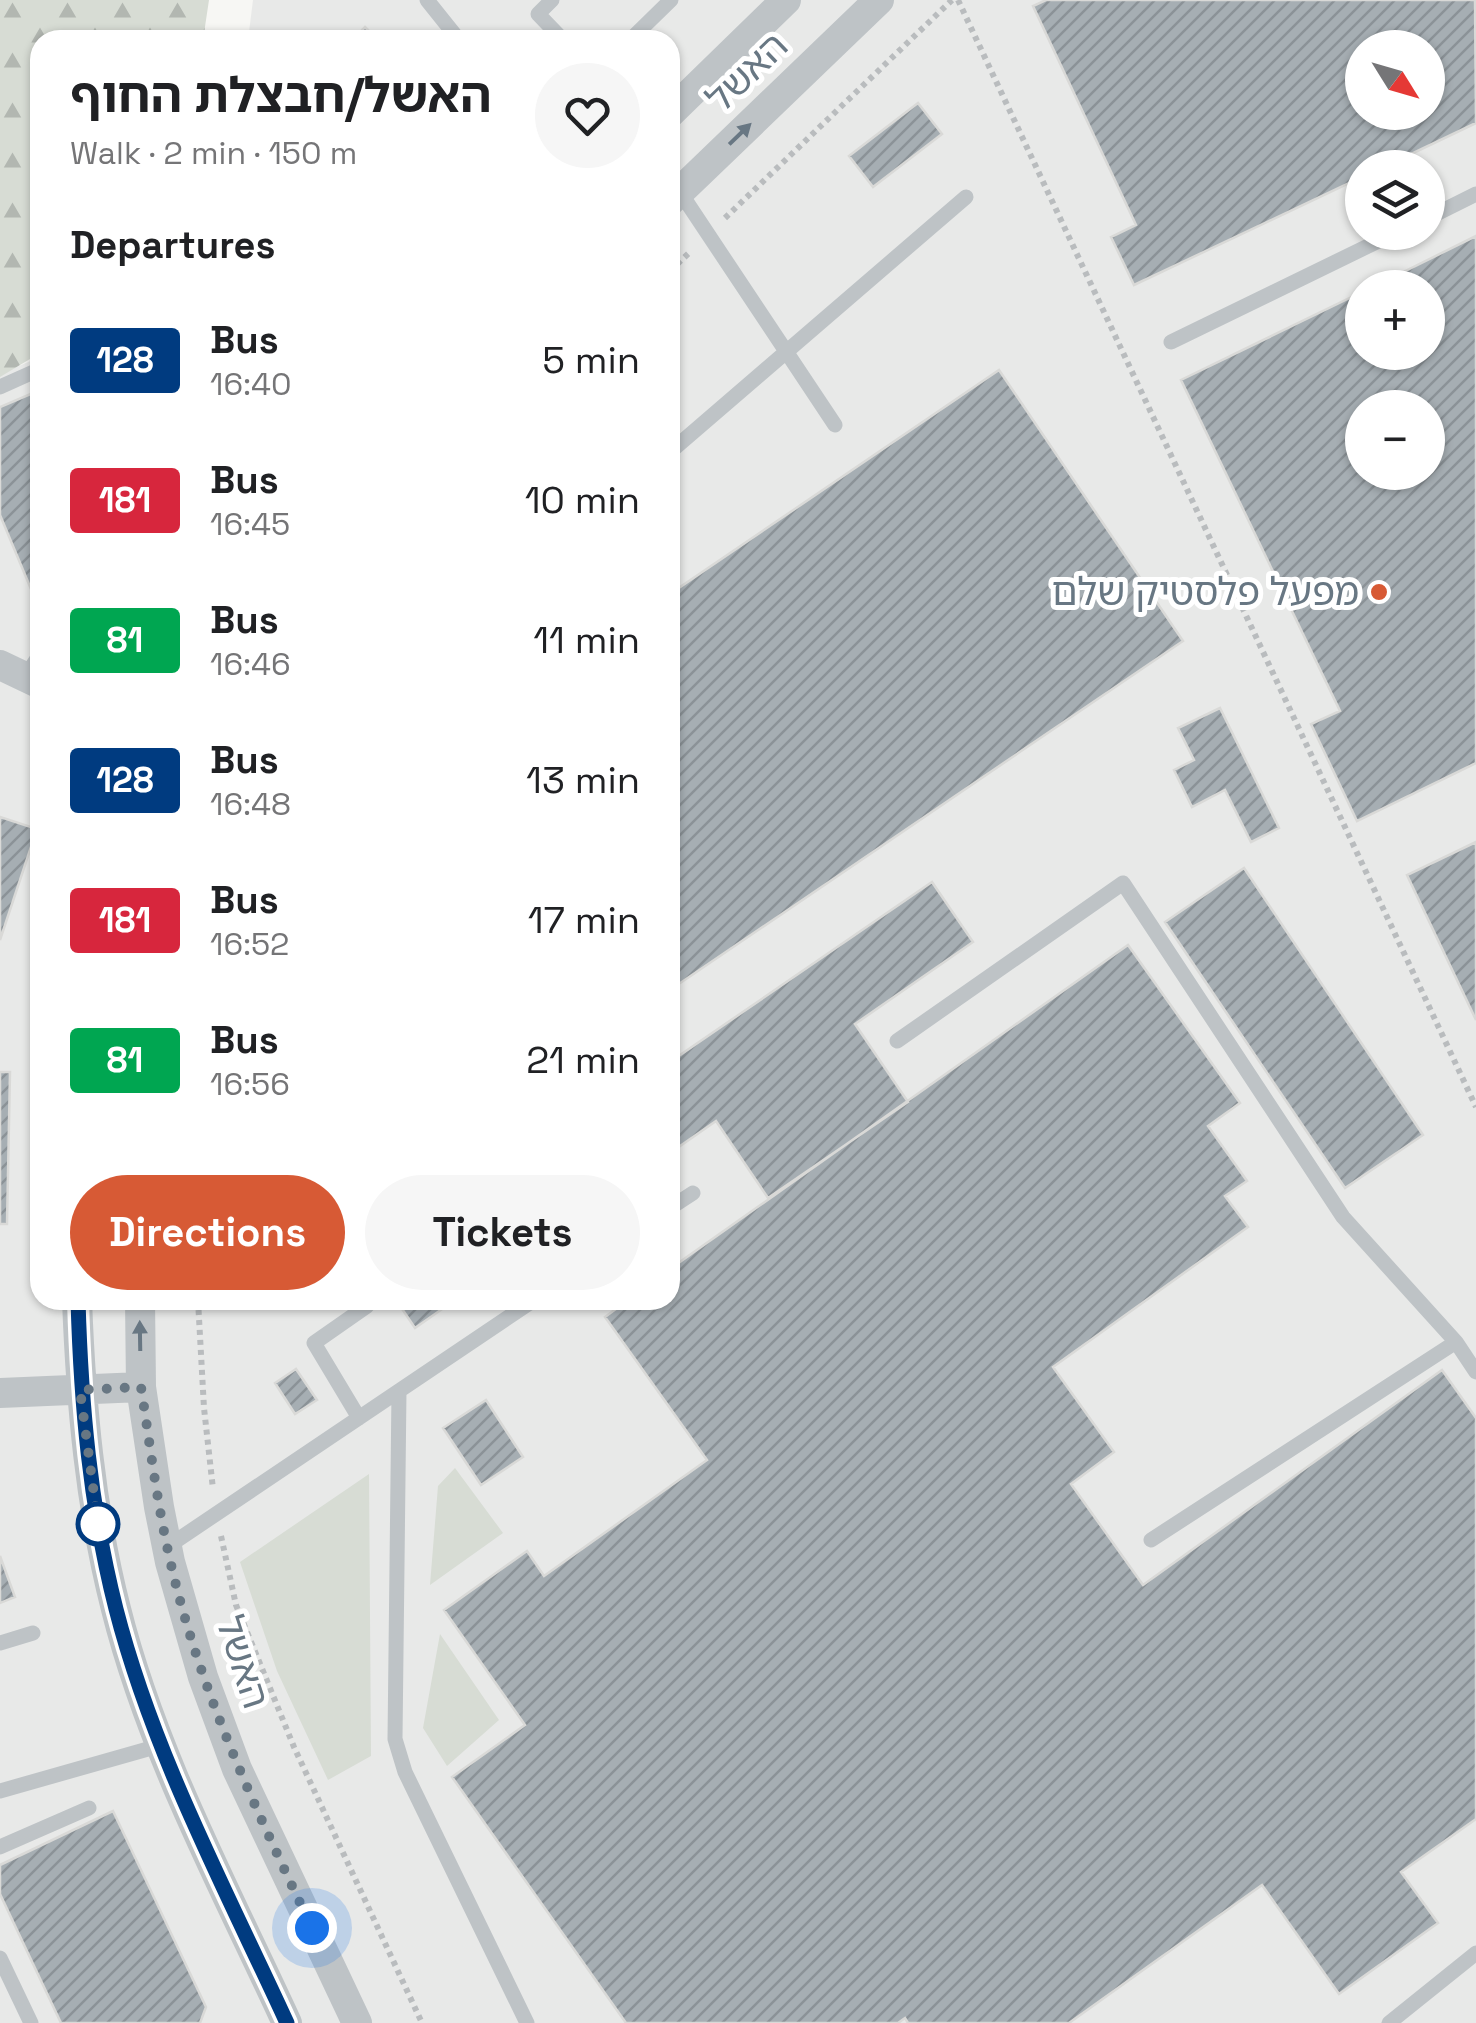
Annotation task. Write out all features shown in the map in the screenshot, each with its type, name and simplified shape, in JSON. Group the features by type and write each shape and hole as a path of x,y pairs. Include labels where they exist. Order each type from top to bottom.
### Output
{"street":[{"name":"האשל","path":"680,103 786,0"},
{"name":"האשל","path":"680,192 879,0"},
{"path":"78,1310 80,1390 102,1552 131,1662 196,1828 287,2023"},
{"name":"האשל","path":"140,1310 141,1387 167,1547 203,1678 237,1768 358,2023"},
{"path":"0,1393 141,1387"}],"lane":[{"path":"427,0 451,30"},
{"path":"552,0 538,14 554,30"},
{"path":"640,30 671,0"},
{"path":"1445,210 1476,194"},
{"path":"680,443 966,197"},
{"path":"680,203 708,234 835,424"},
{"path":"1170,342 1360,250"},
{"path":"0,387 30,374"},
{"path":"896,1041 1123,884 1343,1217 1456,1342 1476,1372"},
{"path":"680,1201 693,1193"},
{"path":"360,1310 314,1343 360,1418"},
{"path":"167,1547 519,1310"},
{"path":"1151,1540 1456,1342"},
{"path":"399,1391 395,1740 405,1772 526,2023"},
{"path":"0,1643 33,1633"},
{"path":"0,1792 162,1745"},
{"path":"0,1847 89,1808"},
{"path":"1389,2023 1476,1952"},
{"path":"0,1958 31,2023"}],"path":[{"path":"680,261 955,0 1476,1108"},
{"path":"199,1310 216,1514 236,1605 294,1747 422,2023"}],"shaded area":[{"path":"253,0 1476,0 1476,2023 0,2023 0,374 30,361 30,1310 680,1310 680,30 249,30"}],"green space":[{"path":"0,0 209,0 204,30 30,30 30,359 0,377"},
{"path":"455,1468 503,1533 430,1585 438,1486"},
{"path":"369,1474 371,1756 328,1780 277,1671 240,1562"},
{"path":"440,1634 499,1720 447,1766 423,1728"}],"building":[{"path":"1046,0 1475,0 1476,123 1420,150 1345,150 1345,185 1134,285 1111,237 1136,225 1033,6"},
{"path":"918,103 942,134 873,187 849,156"},
{"name":"מפעל פלסטיק שלם","path":"1476,236 1476,763 1357,821 1311,724 1340,711 1181,380 1345,300 1345,370 1445,370 1445,270 1407,270"},
{"path":"999,370 1183,641 680,983 680,587"},
{"path":"30,394 30,587 0,515 0,407"},
{"path":"1220,708 1279,828 1251,842 1225,790 1192,807 1174,770 1194,760 1178,728"},
{"path":"0,817 30,827 30,850 0,940"},
{"path":"1476,842 1476,1020 1407,875"},
{"path":"1244,868 1423,1135 1345,1188 1165,922"},
{"path":"932,882 973,942 855,1024 908,1102 768,1198 716,1121 680,1146 680,1055"},
{"path":"1128,945 1240,1103 1208,1126 1247,1181 1225,1196 1248,1227 1053,1367 1114,1452 1071,1484 1143,1585 1442,1370 1476,1418 1476,1819 1401,1872 1438,1923 1339,1994 1262,1885 1069,2023 908,2023 905,2018 898,2023 626,2023 452,1777 525,1725 444,1610 527,1551 544,1576 707,1460 605,1317 614,1310 680,1310 680,1262"},
{"path":"0,1072 10,1072 7,1224 0,1224"},
{"path":"403,1310 441,1310 415,1328"},
{"path":"296,1369 317,1400 295,1414 275,1383"},
{"path":"486,1400 523,1457 481,1485 443,1428"},
{"path":"0,1556 15,1597 0,1603"},
{"path":"113,1811 206,2007 200,2023 61,2023 0,1894 0,1865"}],"bus line":[{"name":"128","path":"78,1310 80,1390 89,1473 102,1552 131,1662 196,1828 287,2023"}],"place":[{"name":"מפעל פלסטיק שלם","path":"1379,592"}],"route":[{"path":"98,1524 80,1390 141,1387 170,1562 203,1678 237,1768 312,1928"}]}
